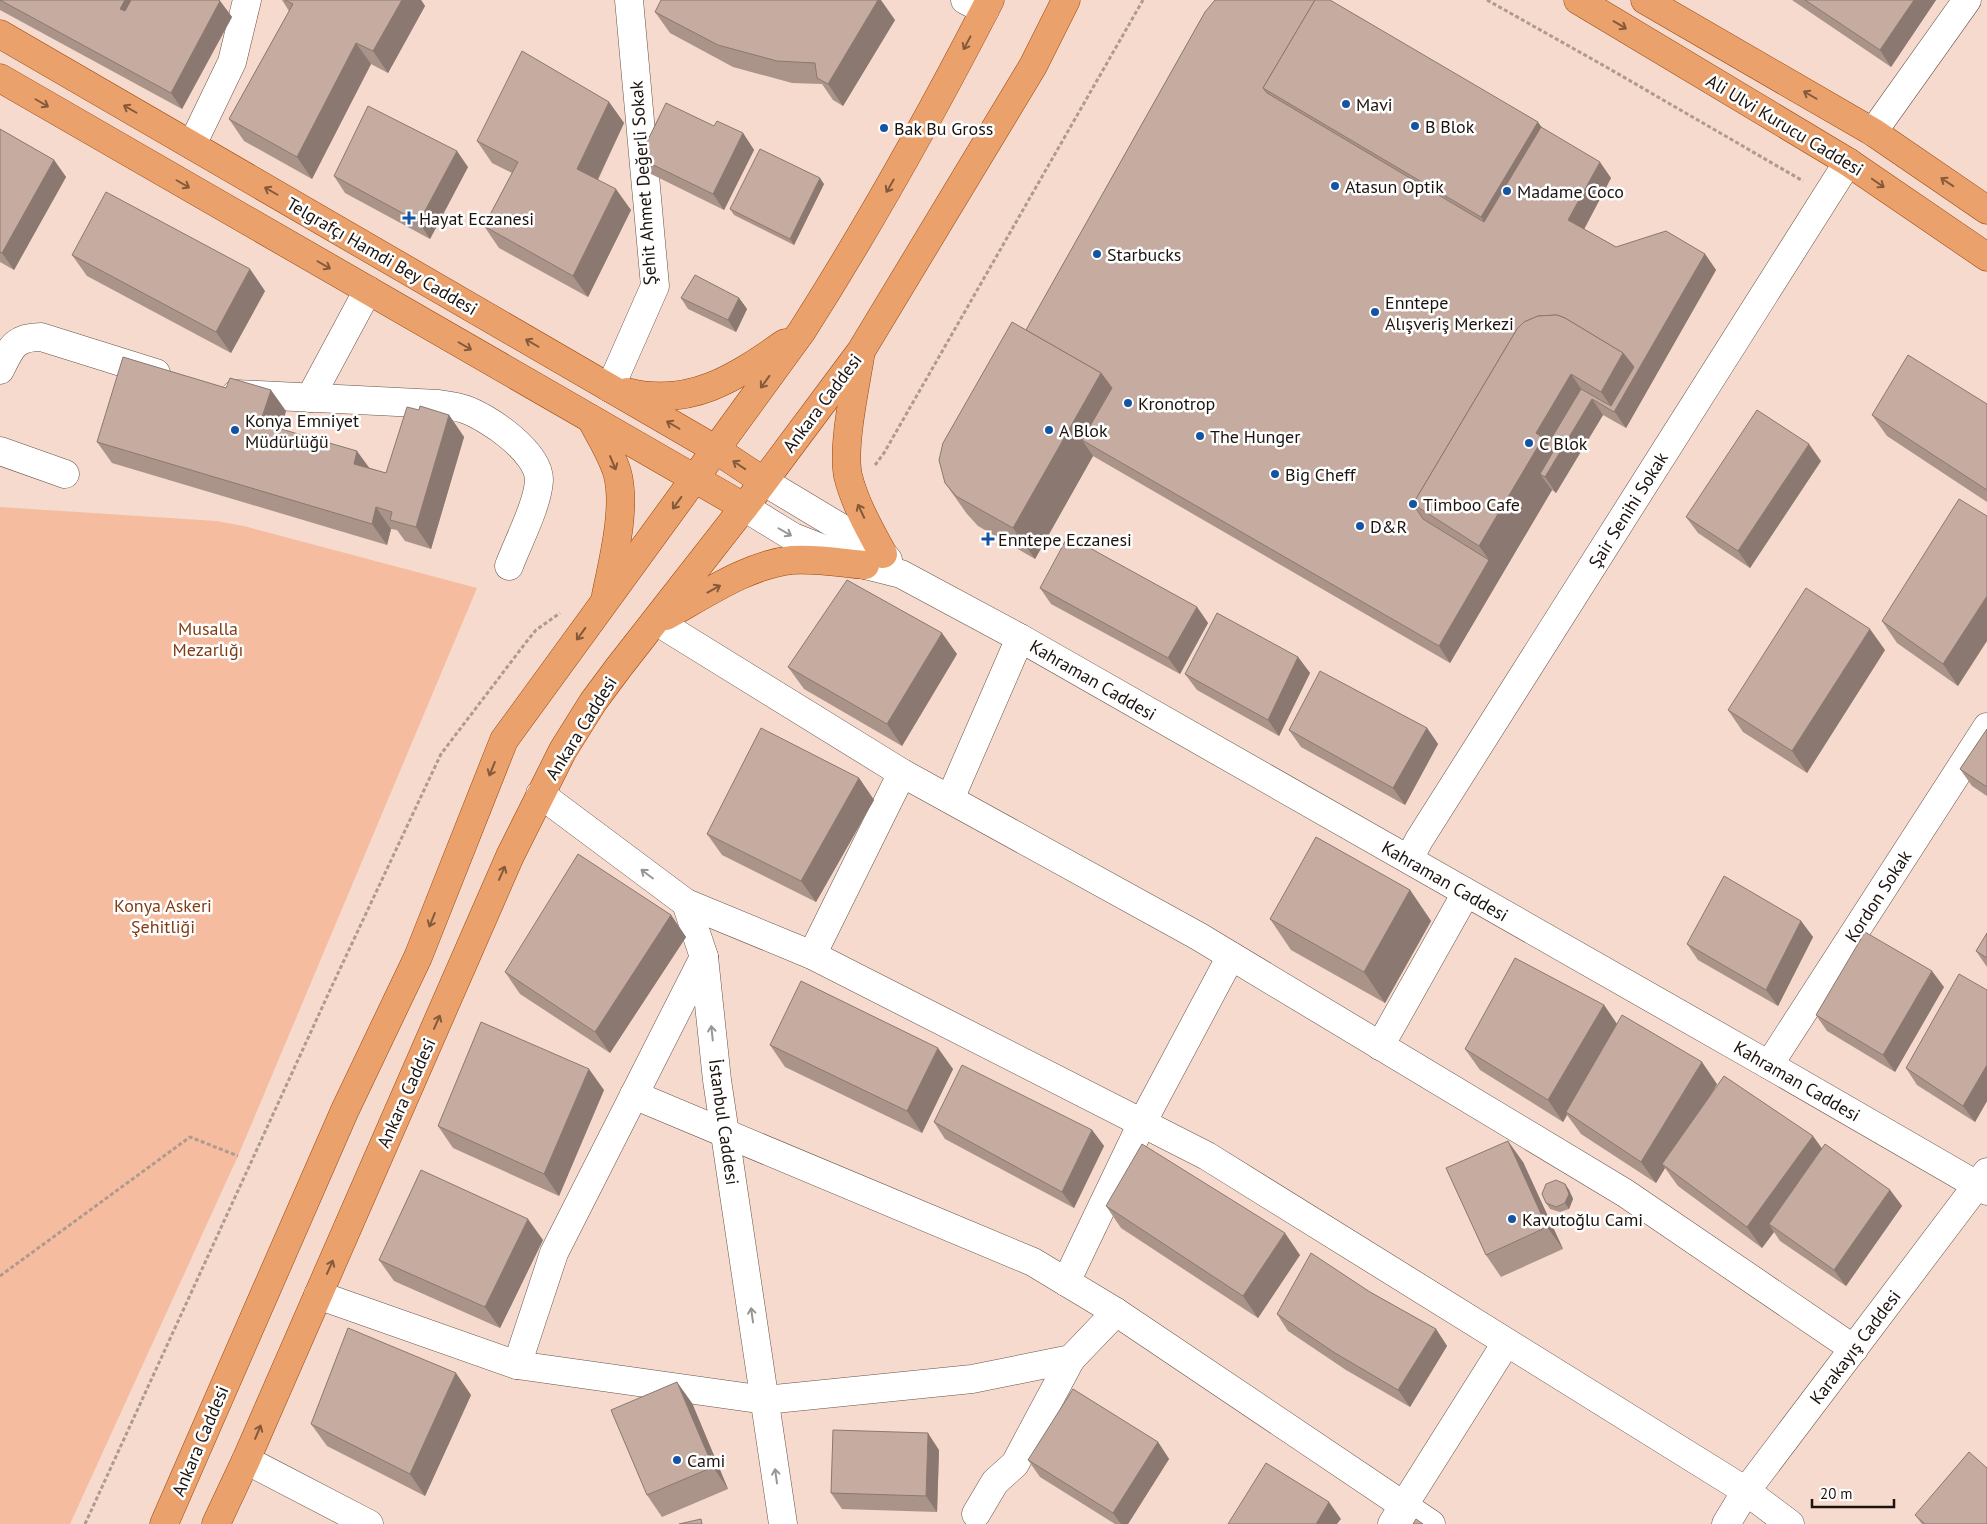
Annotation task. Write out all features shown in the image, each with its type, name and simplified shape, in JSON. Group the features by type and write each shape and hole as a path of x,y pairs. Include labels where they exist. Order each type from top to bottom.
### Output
{"main road":[{"name":"Ankara Caddesi","path":"216,1524 246,1460 510,856 563,750 593,702 744,507 861,351 1033,66 1066,0"},
{"path":"1033,66 1070,0"},
{"name":"Ali Ulvi Kurucu Caddesi","path":"1578,0 1848,162 1987,257"},
{"name":"Ali Ulvi Kurucu Caddesi","path":"1645,0 1873,132 1987,210"},
{"name":"Ankara Caddesi","path":"164,1524 334,1136 418,957 504,740 802,331 910,152 980,3"},
{"name":"Telgrafçı Hamdi Bey Caddesi","path":"0,34 715,449 763,481"},
{"name":"Telgrafçı Hamdi Bey Caddesi","path":"0,78 694,480 744,507"},
{"path":"610,388 643,396 668,398 690,394 716,386 802,331"},
{"path":"656,621 729,581 776,563 812,560 874,560 848,475 849,432 861,351"},
{"path":"591,419 617,473 620,497 615,550 604,603"}],"street":[{"path":"192,145 232,62 247,0"},
{"name":"Şehit Ahmet Değerli Sokak","path":"610,388 655,286 629,0"},
{"path":"1873,132 1967,0"},
{"name":"Şair Senihi Sokak","path":"1409,859 1424,831 1848,162"},
{"path":"310,398 368,290"},
{"path":"0,370 10,350 17,342 28,337 41,338 184,382"},
{"path":"212,390 232,394 438,404 464,408 486,420 520,445 534,462 539,478 536,497 509,566"},
{"path":"0,451 64,474"},
{"name":"Kahraman Caddesi","path":"763,481 874,560 1020,638 1769,1065 1984,1183"},
{"name":"Kahraman Caddesi","path":"744,507 793,537 874,560"},
{"path":"656,621 902,773 1198,936 1625,1193 1854,1349"},
{"path":"950,799 1020,638"},
{"name":"Kordon Sokak","path":"1769,1065 1987,727"},
{"path":"812,955 902,773"},
{"path":"540,794 686,903 812,955 1208,1156 1746,1491 1790,1524"},
{"path":"1380,1046 1466,893"},
{"name":"İstanbul Caddesi","path":"686,903 704,957 717,1080 783,1524"},
{"path":"1066,1282 1142,1123 1231,956"},
{"path":"516,1365 554,1254 704,957"},
{"path":"634,1096 1033,1262 1116,1312 1398,1515 1431,1524"},
{"name":"Karakayış Caddesi","path":"1726,1524 1746,1491 1984,1183"},
{"path":"318,1295 516,1365 765,1400 972,1379 1071,1359"},
{"path":"976,1514 995,1482 1015,1464 1071,1359 1116,1312"},
{"path":"1398,1515 1506,1342"},
{"path":"246,1460 369,1524"}],"path":[{"path":"870,470 884,453 1143,0"},
{"path":"1486,0 1608,68 1827,195"},
{"path":"85,1524 441,754 536,630 562,612"},
{"path":"0,1276 190,1137 238,1156"}],"green space":[{"path":"0,507 216,521 244,526 477,588 238,1156 70,1524 0,1524"}],"building":[{"path":"0,0 125,0 120,9 125,11 131,0 220,1 171,93"},
{"path":"285,0 402,0 373,51 356,43 297,157 229,119 293,4"},
{"path":"661,0 878,0 828,84 817,78 815,63 777,61 718,45 655,12"},
{"name":"Enntepe Alışveriş Merkezi","path":"1215,0 1315,0 1263,88 1267,93 1484,222 1541,127 1600,162 1568,220 1616,247 1666,231 1705,254 1614,412 1592,399 1545,477 1540,474 1553,452 1548,444 1581,389 1611,406 1634,367 1623,353 1557,315 1538,316 1524,322 1517,329 1413,504 1423,519 1489,560 1439,646 1082,440 1112,388 1101,373 1026,330 1205,12"},
{"name":"B Blok","path":"1315,0 1330,0 1538,122 1481,217 1263,88"},
{"path":"1805,0 1914,0 1880,50"},
{"path":"522,51 609,102 577,169 616,189 573,276 484,226 518,162 477,141"},
{"path":"666,103 714,126 717,121 743,133 713,194 639,158"},
{"path":"368,106 457,151 419,222 334,176"},
{"path":"0,129 54,160 2,253 0,252"},
{"path":"760,149 820,178 790,239 730,209"},
{"path":"106,192 250,269 216,332 72,255"},
{"path":"695,275 739,298 728,320 681,298"},
{"path":"1557,315 1623,353 1601,392 1571,374 1536,433 1543,438 1479,546 1413,504 1517,329 1524,322 1538,316"},
{"name":"A Blok","path":"1012,322 1101,373 1013,528 956,496 945,483 939,460 943,443"},
{"path":"1908,355 1987,404 1987,490 1872,415"},
{"path":"123,357 226,388 230,378 271,390 260,423 357,451 354,464 386,473 407,407 419,410 420,406 449,415 416,527 390,520 392,512 376,507 372,524 97,442"},
{"path":"1757,410 1809,444 1738,551 1686,517"},
{"path":"1959,499 1987,516 1987,596 1943,664 1882,621"},
{"path":"1068,536 1197,607 1168,658 1040,588"},
{"path":"847,580 942,633 887,724 788,667"},
{"path":"1806,588 1870,629 1792,751 1728,710"},
{"path":"1217,613 1298,657 1268,720 1185,674"},
{"path":"1320,671 1427,728 1393,788 1289,730"},
{"path":"761,728 859,778 801,881 707,834"},
{"path":"1987,729 1987,787 1960,769"},
{"path":"1316,837 1410,890 1364,972 1270,919"},
{"path":"578,854 671,915 595,1032 505,972"},
{"path":"1724,876 1801,921 1766,990 1687,944"},
{"path":"1865,932 1932,971 1883,1055 1816,1015"},
{"path":"1987,933 1987,958 1976,951"},
{"path":"1515,958 1604,1005 1548,1100 1465,1049"},
{"path":"1959,974 1987,990 1987,1065 1963,1106 1906,1068"},
{"path":"801,981 938,1048 907,1111 770,1045"},
{"path":"1622,1015 1702,1062 1641,1162 1566,1112"},
{"path":"481,1022 589,1069 544,1174 438,1126"},
{"path":"962,1065 1092,1130 1062,1192 934,1122"},
{"path":"1724,1076 1813,1136 1747,1227 1662,1164"},
{"name":"Kavutoğlu Cami","path":"1508,1141 1547,1227 1486,1255 1446,1168"},
{"path":"1142,1144 1285,1233 1243,1296 1106,1206"},
{"path":"1825,1144 1890,1190 1834,1270 1769,1224"},
{"path":"421,1170 528,1219 485,1307 379,1260"},
{"path":"1556,1180 1565,1184 1569,1194 1565,1203 1556,1207 1546,1203 1542,1194 1546,1184"},
{"path":"1311,1253 1370,1292 1436,1329 1398,1390 1335,1353 1277,1314"},
{"path":"348,1328 456,1373 410,1474 311,1424"},
{"name":"Cami","path":"677,1382 713,1467 647,1495 611,1410"},
{"path":"1073,1389 1158,1442 1113,1513 1028,1460"},
{"path":"833,1430 928,1433 926,1496 831,1493"},
{"path":"1969,1452 1987,1468 1987,1524 1925,1524 1915,1515"},
{"path":"1266,1463 1329,1502 1316,1524 1228,1524"},
{"path":"701,1519 702,1524 679,1524"},
{"path":"1416,1519 1423,1524 1413,1524"}],"place":[{"name":"Mavi","path":"1346,104"},
{"name":"B Blok","path":"1415,126"},
{"name":"Bak Bu Gross","path":"884,128"},
{"name":"Atasun Optik","path":"1335,186"},
{"name":"Madame Coco","path":"1507,191"},
{"name":"Hayat Eczanesi","path":"409,218"},
{"name":"Starbucks","path":"1097,254"},
{"name":"Enntepe Alışveriş Merkezi","path":"1375,312"},
{"name":"Kronotrop","path":"1128,403"},
{"name":"Konya Emniyet Müdürlüğü","path":"235,430"},
{"name":"A Blok","path":"1049,430"},
{"name":"The Hunger","path":"1200,436"},
{"name":"C Blok","path":"1529,443"},
{"name":"Big Cheff","path":"1275,474"},
{"name":"Timboo Cafe","path":"1413,504"},
{"name":"D&R","path":"1360,526"},
{"name":"Enntepe Eczanesi","path":"988,539"},
{"name":"Kavutoğlu Cami","path":"1512,1219"},
{"name":"Cami","path":"677,1460"}],"park label":[{"name":"Musalla Mezarlığı","path":"208,638"},
{"name":"Konya Askeri Şehitliği","path":"163,915"}]}
